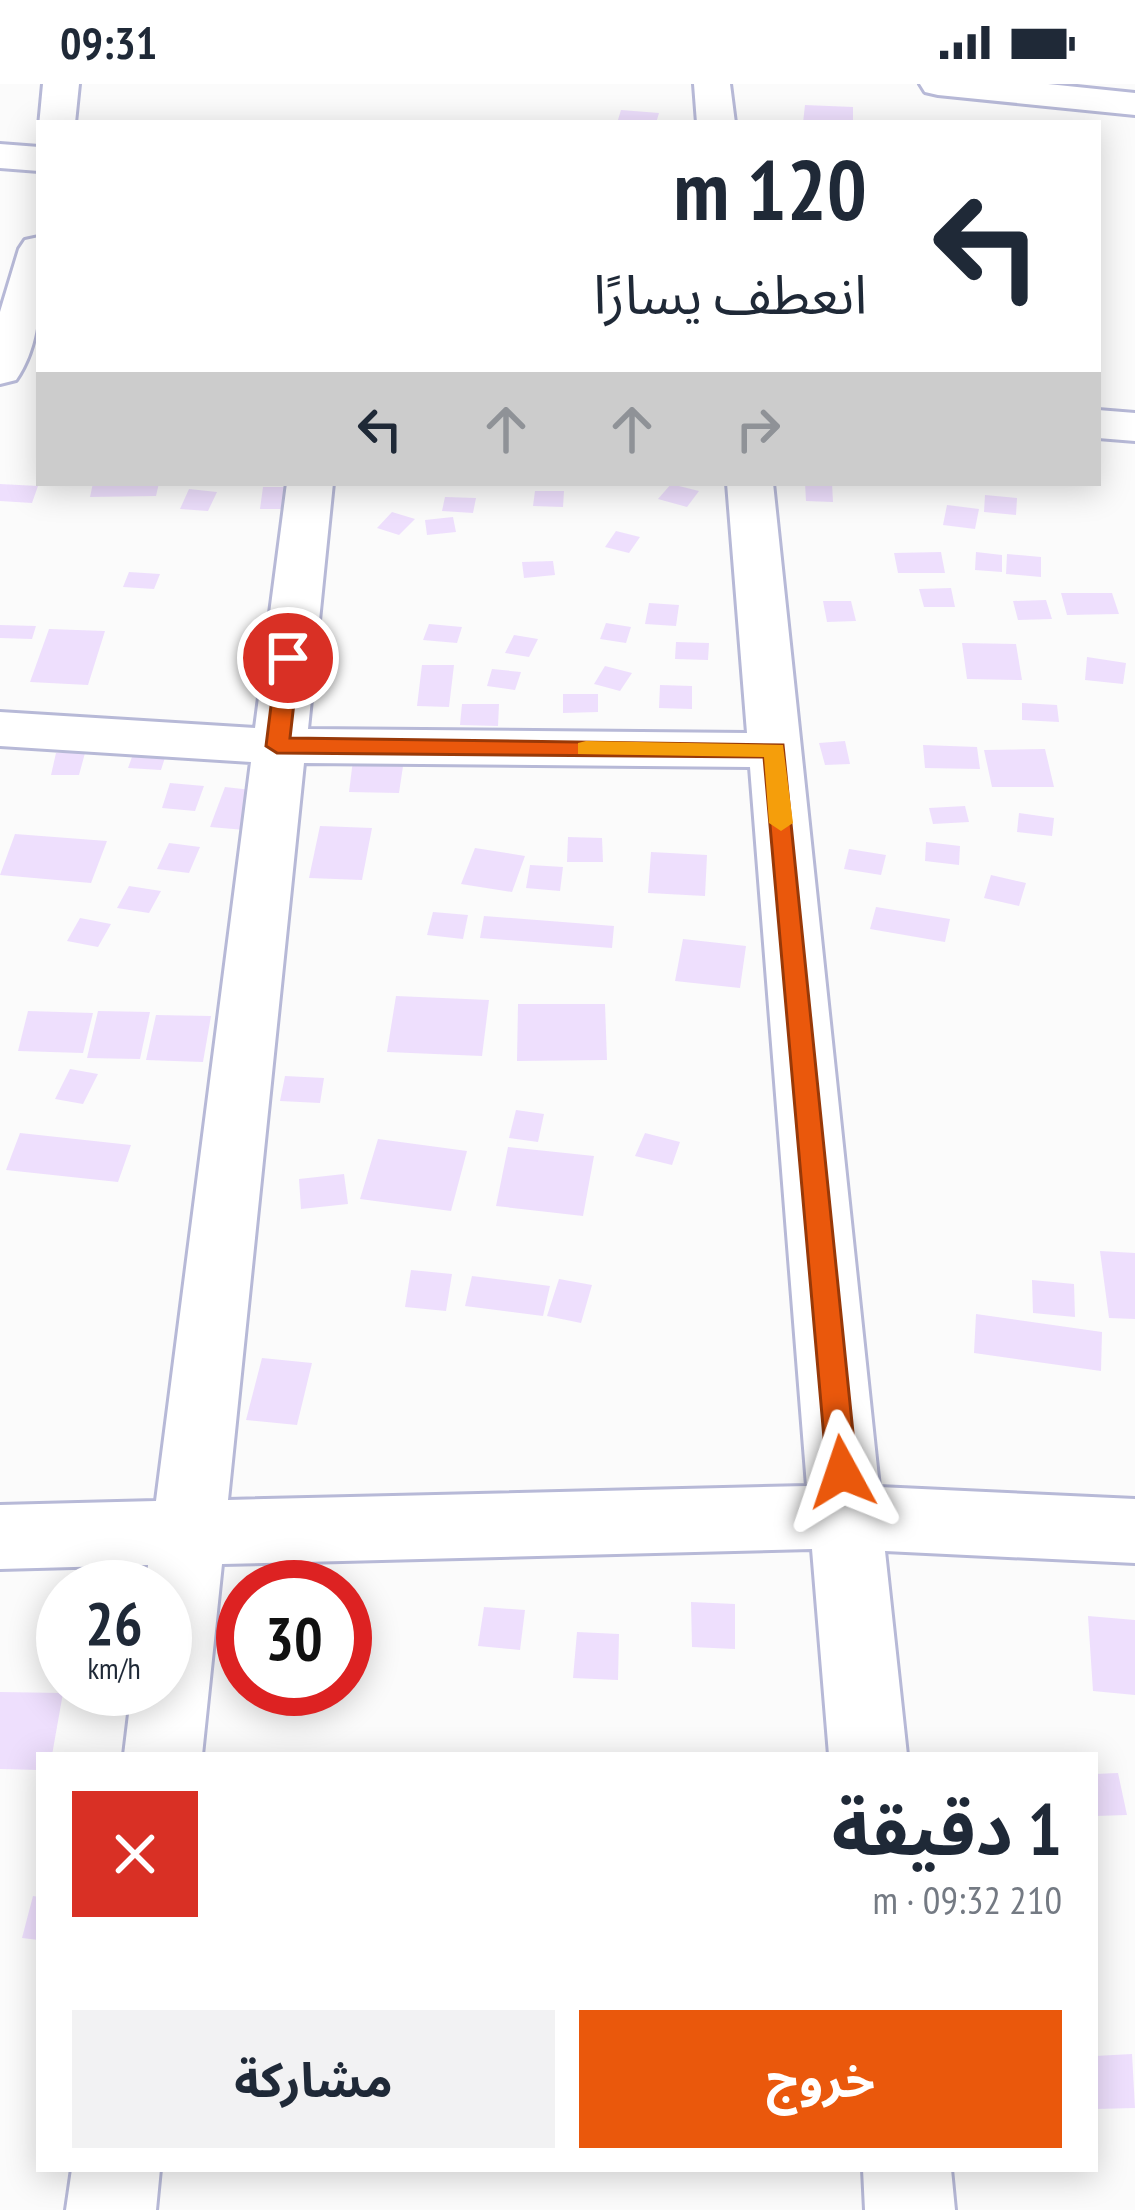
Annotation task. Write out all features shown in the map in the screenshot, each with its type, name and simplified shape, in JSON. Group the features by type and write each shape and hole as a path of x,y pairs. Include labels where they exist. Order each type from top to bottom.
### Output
{"street":[{"path":"56,120 61,84"},
{"path":"712,84 716,120"},
{"path":"938,84 1135,104"},
{"path":"0,156 36,160"},
{"path":"0,370 28,272"},
{"path":"1101,424 1135,427"},
{"path":"163,1752 310,486"},
{"path":"750,486 868,1752"},
{"path":"0,729 277,746 775,750"},
{"path":"0,1538 846,1517 1135,1531"},
{"path":"111,2210 116,2172"},
{"path":"907,2172 910,2210"}],"building":[{"path":"805,105 853,107 853,120 803,120"},
{"path":"621,110 659,113 657,120 618,120"},
{"path":"0,484 38,486 32,503 0,501"},
{"path":"92,486 158,486 156,496 90,497"},
{"path":"669,486 699,491 687,507 658,499"},
{"path":"805,486 832,486 833,502 806,501"},
{"path":"263,487 291,487 289,509 260,509"},
{"path":"189,489 217,492 208,511 180,509"},
{"path":"535,491 564,491 563,507 533,506"},
{"path":"985,495 1017,498 1016,515 984,512"},
{"path":"445,497 476,498 473,513 442,511"},
{"path":"947,505 979,509 975,529 943,525"},
{"path":"392,512 415,519 399,535 377,528"},
{"path":"453,517 456,532 427,535 425,520"},
{"path":"616,531 640,537 629,553 605,547"},
{"path":"941,552 945,573 898,573 894,553"},
{"path":"976,552 1002,555 1002,572 975,570"},
{"path":"1007,554 1041,557 1041,577 1006,574"},
{"path":"553,561 555,575 524,578 522,562"},
{"path":"129,572 160,574 154,589 123,587"},
{"path":"951,588 955,607 924,607 919,589"},
{"path":"1061,593 1112,593 1119,614 1067,615"},
{"path":"1046,600 1052,619 1018,620 1013,601"},
{"path":"823,601 851,601 856,621 827,622"},
{"path":"649,603 679,605 676,626 645,624"},
{"path":"606,623 631,627 626,643 600,639"},
{"path":"429,624 462,627 457,643 423,640"},
{"path":"0,625 36,626 32,639 0,638"},
{"path":"49,629 105,631 88,685 30,682"},
{"path":"514,635 538,639 529,657 505,653"},
{"path":"676,642 709,643 708,660 675,659"},
{"path":"962,643 1016,644 1022,680 967,679"},
{"path":"1087,657 1126,663 1123,684 1085,680"},
{"path":"422,665 454,665 449,707 417,706"},
{"path":"605,666 632,673 620,691 594,684"},
{"path":"492,669 521,672 515,690 487,686"},
{"path":"660,685 692,686 692,709 659,708"},
{"path":"563,694 598,694 598,712 563,713"},
{"path":"1022,703 1057,705 1059,722 1022,720"},
{"path":"462,704 499,704 498,726 460,725"},
{"path":"845,741 850,764 825,765 819,743"},
{"path":"137,743 169,745 161,770 128,768"},
{"path":"923,745 977,747 980,769 925,768"},
{"path":"1045,749 1054,787 992,787 984,750"},
{"path":"354,752 405,753 399,793 349,792"},
{"path":"56,753 85,753 79,775 51,775"},
{"path":"170,783 204,786 195,811 162,808"},
{"path":"225,787 260,791 245,830 210,827"},
{"path":"965,806 969,822 933,824 929,808"},
{"path":"1019,813 1054,818 1052,836 1017,832"},
{"path":"320,826 372,828 362,880 309,878"},
{"path":"15,834 107,841 91,883 0,875"},
{"path":"568,837 602,838 603,862 567,862"},
{"path":"926,842 960,846 959,865 925,861"},
{"path":"169,843 200,847 189,873 157,869"},
{"path":"475,848 525,856 512,892 461,884"},
{"path":"849,849 886,855 881,875 844,869"},
{"path":"651,852 707,855 705,896 648,893"},
{"path":"530,865 563,867 560,891 526,888"},
{"path":"991,875 1026,883 1019,906 984,898"},
{"path":"129,886 161,891 149,913 117,908"},
{"path":"876,907 950,919 945,942 870,929"},
{"path":"433,912 468,915 463,939 427,935"},
{"path":"484,916 614,926 612,948 480,938"},
{"path":"80,918 111,924 98,947 67,941"},
{"path":"683,939 746,946 740,988 675,981"},
{"path":"396,996 489,1000 482,1056 387,1052"},
{"path":"518,1004 605,1004 607,1060 517,1061"},
{"path":"28,1011 93,1013 83,1053 18,1051"},
{"path":"98,1011 150,1012 140,1059 87,1058"},
{"path":"156,1015 211,1016 203,1062 146,1060"},
{"path":"70,1069 98,1074 83,1104 55,1099"},
{"path":"285,1076 324,1078 320,1103 280,1101"},
{"path":"516,1110 544,1114 538,1142 509,1138"},
{"path":"20,1133 131,1145 118,1182 6,1170"},
{"path":"645,1133 680,1142 672,1165 635,1156"},
{"path":"378,1139 467,1151 451,1211 360,1199"},
{"path":"508,1147 594,1156 583,1216 496,1206"},
{"path":"344,1174 348,1204 301,1209 299,1179"},
{"path":"1100,1251 1135,1253 1135,1319 1109,1318"},
{"path":"411,1270 452,1274 446,1311 405,1307"},
{"path":"472,1276 550,1286 543,1316 465,1306"},
{"path":"559,1279 592,1285 581,1323 547,1316"},
{"path":"1032,1280 1074,1284 1075,1317 1033,1313"},
{"path":"976,1314 1102,1332 1101,1371 974,1353"},
{"path":"262,1358 312,1363 297,1425 246,1420"},
{"path":"691,1602 735,1604 735,1649 692,1647"},
{"path":"484,1607 525,1610 520,1650 478,1646"},
{"path":"1088,1616 1135,1620 1135,1695 1093,1691"},
{"path":"577,1632 619,1634 618,1680 573,1678"},
{"path":"0,1692 36,1693 36,1716 59,1716 53,1752 36,1752 36,1770 0,1769"},
{"path":"1118,1773 1127,1815 1098,1816 1098,1774"},
{"path":"33,1896 36,1896 36,1940 22,1938"},
{"path":"1132,2054 1135,2108 1098,2109 1098,2056"}],"slow traffic":[{"path":"586,748 775,750 781,823"}],"route":[{"path":"288,658 277,746 775,750 842,1472"}]}
